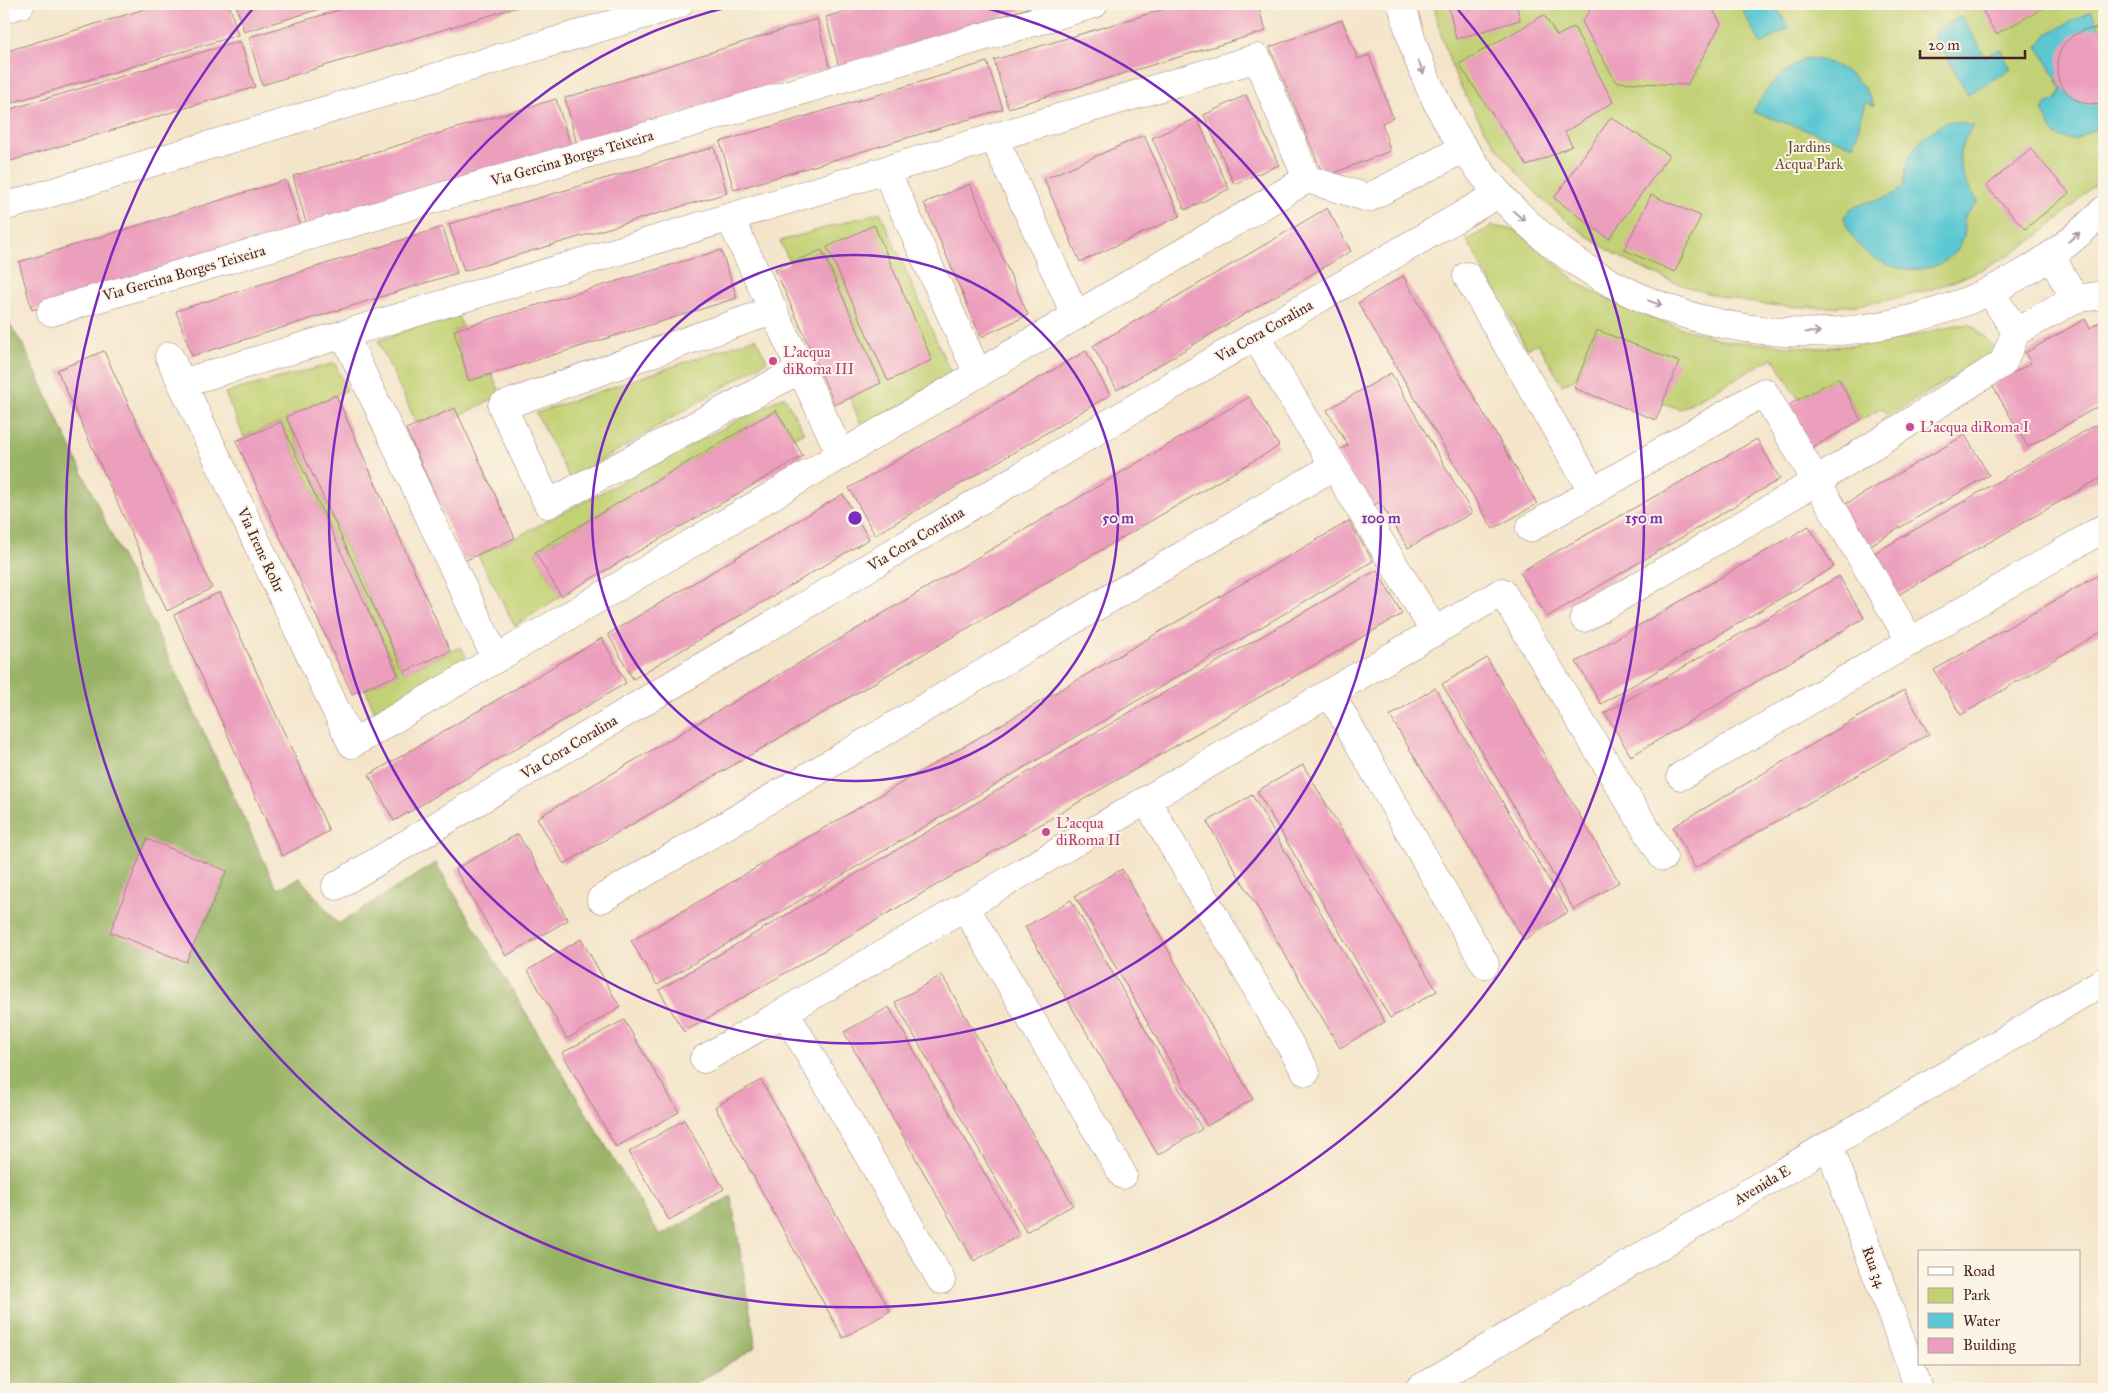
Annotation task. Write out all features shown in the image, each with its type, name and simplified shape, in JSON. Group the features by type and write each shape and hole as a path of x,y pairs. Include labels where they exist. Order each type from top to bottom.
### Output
{"street":[{"path":"4,9 21,4"},
{"path":"4,207 679,4"},
{"name":"Via Gercina Borges Teixeira","path":"51,312 1094,4"},
{"path":"1402,4 1409,37 1450,130 1513,211 1552,245 1594,275 1656,304 1688,316 1739,328 1790,333 1850,330 1893,324 1943,311 1990,291 2051,256 2104,210"},
{"path":"182,383 1257,58 1307,180"},
{"path":"994,138 1076,316"},
{"path":"344,334 496,659 1307,180 1368,198 1463,149"},
{"path":"886,171 978,374"},
{"name":"Via Cora Coralina","path":"336,886 1255,336 1498,194"},
{"path":"730,218 841,455"},
{"path":"2051,256 2075,299"},
{"path":"1467,276 1593,492"},
{"path":"1990,291 2016,332"},
{"path":"1584,618 1818,480 2004,363 2016,332 2075,299 2104,295"},
{"path":"774,310 502,406 548,504 801,369"},
{"path":"1255,336 1435,632"},
{"name":"Via Irene Rohr","path":"169,356 352,744 496,659"},
{"path":"1530,528 1764,392 1818,480 1911,642"},
{"path":"601,899 1334,466"},
{"path":"1681,776 2104,528"},
{"path":"704,1059 1502,592 1663,857"},
{"path":"1330,693 1485,964"},
{"path":"1146,800 1306,1072"},
{"path":"965,906 1123,1175"},
{"name":"Avenida E","path":"1419,1389 2104,981"},
{"path":"785,1012 941,1280"},
{"name":"Rua 34","path":"1829,1144 1919,1389"}],"green space":[{"name":"Jardins Acqua Park","path":"1434,4 2104,4 2104,174 2063,215 2017,250 1955,281 1890,300 1823,307 1756,303 1691,288 1630,262 1573,225 1522,178 1492,140 1466,97 1446,51"},
{"path":"880,212 953,378 862,427 850,398 881,382 822,250 790,263 780,241"},
{"path":"1492,226 1517,230 1578,283 1625,308 1678,327 1727,341 1821,348 1870,344 1905,338 1956,325 1972,325 1999,351 1888,416 1882,408 1861,420 1838,378 1799,400 1773,358 1680,409 1662,403 1597,330 1578,377 1562,385 1538,343 1527,349 1467,240"},
{"path":"456,312 463,327 454,330 469,381 492,374 501,395 459,416 455,408 417,424 378,341"},
{"path":"4,315 24,347 277,889 300,878 338,924 436,863 660,1236 731,1196 756,1347 687,1389 543,1389 541,1386 535,1389 4,1389"},
{"path":"756,338 767,361 570,479 536,413"},
{"path":"335,363 347,390 286,418 404,672 461,647 466,657 377,716 365,689 398,674 281,422 244,437 225,393"},
{"path":"784,396 804,432 793,438 776,410 535,552 561,596 515,626 478,555 515,538"}],"water":[{"path":"1739,4 1775,4 1789,28 1761,44"},
{"path":"2091,11 2104,35 2104,124 2075,140 2055,136 2043,112 2046,104 2057,99 2062,89 2038,46 2047,34"},
{"path":"1962,16 1985,56 2000,49 2011,69 1968,94 1933,33"},
{"path":"1808,58 1829,63 1847,72 1869,95 1874,105 1865,102 1854,146 1753,112 1764,94 1782,74"},
{"path":"1949,121 1974,126 1962,146 1960,155 1962,173 1978,202 1964,217 1964,236 1954,254 1939,264 1920,269 1901,268 1881,262 1864,251 1851,235 1844,216 1859,205 1890,196 1897,192 1903,185 1905,170 1917,145 1934,130"}],"building":[{"path":"161,4 229,4 238,35 4,105 4,52"},
{"path":"236,4 336,4 244,32"},
{"path":"359,4 527,4 262,85 249,37"},
{"path":"870,4 1040,4 839,67 826,17"},
{"path":"1181,4 1257,4 1266,31 1008,108 994,60"},
{"path":"1448,4 1516,4 1520,20 1456,39"},
{"path":"1594,4 1710,4 1721,24 1687,85 1616,82 1582,22"},
{"path":"1979,4 2051,4 1996,34"},
{"path":"1544,15 1557,36 1574,27 1613,102 1565,132 1572,146 1527,166 1459,64"},
{"path":"817,19 830,68 577,145 565,98"},
{"path":"1342,20 1358,59 1369,55 1393,118 1382,123 1390,151 1324,177 1270,47"},
{"path":"2096,28 2104,30 2104,103 2088,104 2076,100 2066,92 2059,82 2058,57 2063,45 2072,36 2084,30"},
{"path":"240,41 255,87 4,163 4,111"},
{"path":"987,62 1003,109 734,190 720,142"},
{"path":"1246,95 1279,165 1234,184 1204,115"},
{"path":"556,99 571,147 307,226 293,176"},
{"path":"1611,117 1669,155 1609,239 1554,198"},
{"path":"1197,118 1229,189 1185,210 1152,138"},
{"path":"1144,135 1180,216 1080,262 1044,179"},
{"path":"714,147 727,193 464,271 449,224"},
{"path":"2031,149 2069,193 2025,229 1986,186"},
{"path":"286,180 301,228 32,310 19,262"},
{"path":"970,184 1028,315 981,337 924,203"},
{"path":"1651,195 1701,216 1675,272 1624,250"},
{"path":"1327,208 1351,251 1117,390 1093,346"},
{"path":"874,225 932,360 888,381 827,247"},
{"path":"443,227 457,273 192,356 176,311"},
{"path":"721,250 737,298 469,381 454,330"},
{"path":"822,250 881,383 835,405 775,269"},
{"path":"1403,276 1537,504 1493,529 1358,303"},
{"path":"2085,319 2090,328 2104,319 2104,403 2028,447 1992,385 2031,363 2025,353"},
{"path":"1597,330 1679,362 1656,420 1574,388"},
{"path":"104,351 212,588 167,611 57,370"},
{"path":"1086,351 1110,395 875,535 849,488"},
{"path":"1391,373 1472,513 1408,548 1380,502 1370,507 1337,451 1348,445 1327,410"},
{"path":"1838,378 1861,420 1808,450 1783,408"},
{"path":"336,395 450,651 404,672 286,417"},
{"path":"1249,397 1279,446 564,864 537,818"},
{"path":"455,408 515,538 464,561 406,429"},
{"path":"776,410 803,456 561,596 535,552"},
{"path":"281,422 398,675 352,694 236,441"},
{"path":"2099,423 2104,432 2104,476 1891,599 1866,558"},
{"path":"1965,435 1989,475 1862,550 1837,509"},
{"path":"1757,439 1780,479 1547,617 1520,572"},
{"path":"843,494 869,539 633,679 608,634"},
{"path":"1349,521 1373,561 657,985 631,941"},
{"path":"1809,526 1834,567 1601,704 1576,662"},
{"path":"1377,570 1402,614 684,1032 659,990 1132,711"},
{"path":"2104,572 2104,630 1961,715 1934,670"},
{"path":"1839,576 1864,618 1631,756 1605,713"},
{"path":"220,592 329,831 282,856 174,615"},
{"path":"602,638 626,683 394,821 369,775"},
{"path":"1487,658 1619,882 1574,910 1442,684"},
{"path":"1435,688 1568,912 1524,940 1390,716"},
{"path":"1904,690 1929,734 1695,868 1673,827"},
{"path":"1303,765 1437,991 1390,1018 1257,791"},
{"path":"1252,795 1385,1022 1340,1048 1207,822"},
{"path":"518,834 568,920 506,956 455,869"},
{"path":"147,839 227,871 186,962 110,932"},
{"path":"1122,869 1253,1099 1207,1126 1075,896"},
{"path":"1071,900 1202,1129 1158,1155 1025,927"},
{"path":"581,939 620,1007 567,1039 528,970"},
{"path":"942,975 1073,1205 1026,1232 895,1002"},
{"path":"889,1007 1020,1235 974,1261 844,1032"},
{"path":"624,1020 679,1112 616,1147 562,1053"},
{"path":"761,1080 890,1311 843,1338 715,1107"},
{"path":"684,1120 724,1189 669,1220 629,1152"}],"place":[{"name":"L'acqua diRoma III","path":"773,361"},
{"name":"L'acqua diRoma I","path":"1910,427"},
{"name":"L'acqua diRoma II","path":"1046,832"}]}
